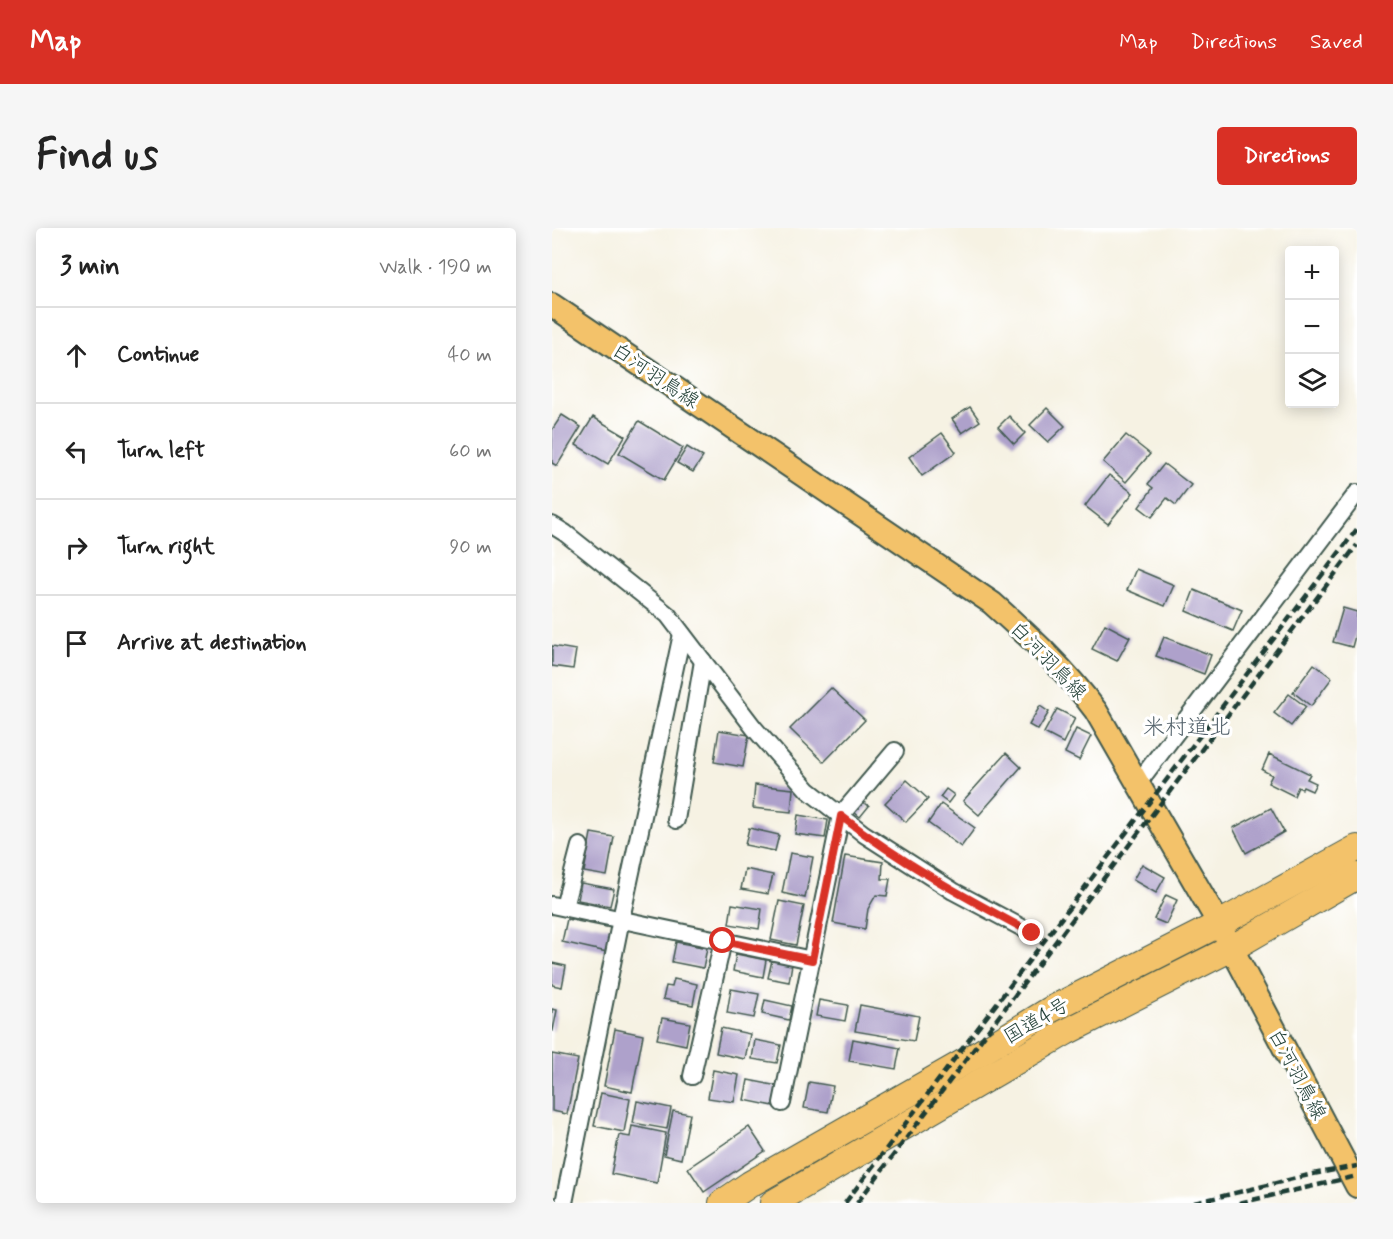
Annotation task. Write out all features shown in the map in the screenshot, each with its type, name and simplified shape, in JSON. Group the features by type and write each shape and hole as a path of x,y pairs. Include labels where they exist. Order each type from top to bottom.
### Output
{"highway":[{"name":"国道4号","path":"722,1203 750,1184 980,1053 1050,1010 1219,924 1357,848"},
{"name":"国道4号","path":"773,1203 1066,1032 1232,948 1357,876"}],"main road":[{"name":"白河羽鳥線","path":"557,307 992,603 1074,681 1096,711 1219,924 1357,1186"}],"street":[{"path":"1138,783 1357,493"},
{"path":"552,525 668,615 754,728 808,790 864,834 953,891 1032,933"},
{"path":"564,1203 621,919 682,634"},
{"path":"676,820 703,661"},
{"path":"782,1103 841,816 895,751"},
{"path":"580,846 558,906 812,960"},
{"path":"692,1076 723,941"}],"building":[{"path":"970,407 980,421 962,433 952,419"},
{"path":"1047,408 1065,426 1048,442 1030,425"},
{"path":"562,415 581,427 557,466 552,463 552,430"},
{"path":"1009,416 1025,433 1014,444 998,427"},
{"path":"593,417 625,436 608,464 576,445"},
{"path":"639,421 683,448 664,480 619,453"},
{"path":"942,433 956,452 922,476 909,457"},
{"path":"1126,435 1150,454 1126,482 1103,462"},
{"path":"687,447 703,457 693,472 677,463"},
{"path":"1164,464 1191,485 1176,505 1167,498 1152,517 1139,507 1153,488 1148,484"},
{"path":"1109,475 1133,493 1108,524 1085,506"},
{"path":"1136,569 1174,585 1165,606 1127,590"},
{"path":"1194,590 1242,610 1233,631 1186,611"},
{"path":"1343,608 1357,612 1357,629 1352,647 1333,642"},
{"path":"1105,624 1130,637 1117,661 1092,649"},
{"path":"1164,637 1211,655 1204,674 1156,656"},
{"path":"552,646 576,650 573,669 552,666"},
{"path":"1314,664 1332,678 1311,706 1293,692"},
{"path":"831,688 865,720 824,762 790,729"},
{"path":"1289,694 1306,707 1291,726 1274,713"},
{"path":"1040,706 1049,712 1038,730 1029,725"},
{"path":"1057,709 1075,718 1063,743 1044,733"},
{"path":"1076,729 1091,736 1079,760 1065,753"},
{"path":"719,730 749,735 743,767 714,762"},
{"path":"1006,753 1021,767 979,815 963,801"},
{"path":"1269,754 1310,774 1307,779 1316,783 1312,791 1298,787 1294,796 1268,783 1272,775 1262,770"},
{"path":"907,780 928,799 906,822 885,803"},
{"path":"755,785 793,789 791,812 753,808"},
{"path":"946,789 954,795 948,803 940,797"},
{"path":"862,801 869,806 860,817 854,812"},
{"path":"941,804 975,828 961,847 928,823"},
{"path":"1271,808 1284,832 1246,853 1233,828"},
{"path":"798,815 828,820 825,838 795,834"},
{"path":"749,828 779,835 775,851 745,845"},
{"path":"591,833 614,837 607,876 584,872"},
{"path":"790,853 813,857 805,898 782,893"},
{"path":"845,856 883,862 882,879 890,879 887,896 876,895 868,909 865,929 833,923"},
{"path":"1142,864 1165,877 1156,893 1133,880"},
{"path":"745,869 773,875 768,894 741,889"},
{"path":"581,883 614,889 610,906 578,900"},
{"path":"1166,895 1177,900 1166,924 1154,919"},
{"path":"779,901 804,906 796,945 771,940"},
{"path":"732,904 762,909 759,929 729,924"},
{"path":"567,919 611,928 607,952 562,942"},
{"path":"676,942 707,948 703,968 672,962"},
{"path":"736,954 766,960 763,977 733,971"},
{"path":"772,960 792,964 789,982 768,978"},
{"path":"552,963 566,966 562,987 552,985"},
{"path":"674,979 697,984 693,1005 663,999 666,986 672,987"},
{"path":"731,989 759,994 754,1018 727,1013"},
{"path":"765,1000 792,1006 789,1020 762,1014"},
{"path":"819,1000 848,1005 845,1021 816,1016"},
{"path":"860,1005 919,1016 914,1041 855,1031"},
{"path":"552,1009 557,1010 553,1031 552,1031"},
{"path":"662,1018 690,1023 686,1045 657,1039"},
{"path":"721,1028 750,1034 745,1059 716,1053"},
{"path":"615,1029 643,1035 632,1092 604,1086"},
{"path":"853,1039 900,1048 896,1069 849,1061"},
{"path":"755,1040 781,1045 777,1063 752,1059"},
{"path":"552,1054 578,1059 567,1114 552,1111"},
{"path":"713,1070 739,1075 734,1102 708,1098"},
{"path":"748,1080 778,1086 774,1106 744,1100"},
{"path":"809,1082 833,1086 828,1112 804,1108"},
{"path":"601,1093 630,1099 624,1132 594,1126"},
{"path":"637,1101 671,1108 667,1129 633,1123"},
{"path":"673,1111 690,1114 681,1159 664,1155"},
{"path":"632,1126 666,1133 657,1183 611,1174 619,1135 630,1137"},
{"path":"749,1127 765,1151 704,1192 688,1168"}],"railway":[{"path":"845,1203 1357,529"},
{"path":"857,1203 1357,545"},
{"path":"1194,1203 1313,1174 1357,1166"},
{"path":"1239,1203 1357,1176"}],"district":[{"name":"米村道北","path":"1187,726"}],"route":[{"path":"723,941 812,960 841,816 864,834 953,891 1032,933"}]}
